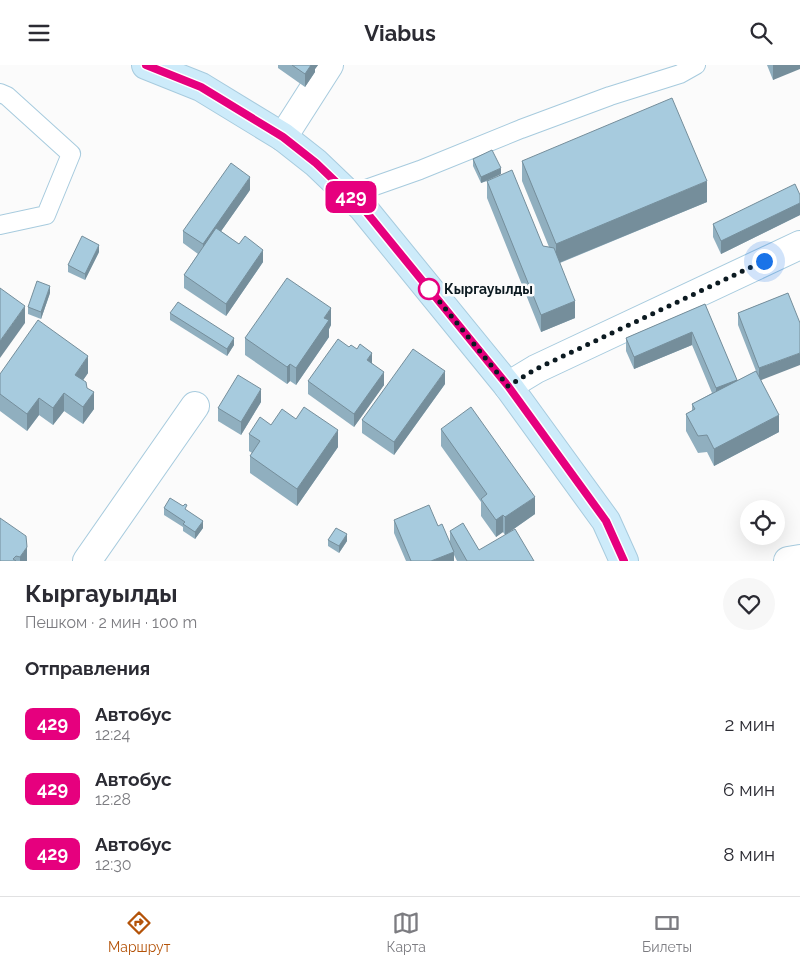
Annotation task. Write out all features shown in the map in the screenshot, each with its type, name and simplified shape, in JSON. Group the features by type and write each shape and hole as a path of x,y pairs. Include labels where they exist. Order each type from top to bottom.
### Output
{"main road":[{"path":"146,65 201,87 283,137 316,163 363,208 508,386 606,521 624,561"}],"street":[{"path":"283,137 329,65"},
{"path":"508,386 536,369 800,245"},
{"path":"87,561 195,406"},
{"path":"788,561 800,559"}],"lane":[{"path":"346,191 366,189 411,173 610,96 680,74 696,65"},
{"path":"0,93 7,96 72,154 46,215 0,225"}],"building":[{"path":"292,65 311,65 305,74"},
{"path":"672,98 707,181 556,244 522,161"},
{"path":"492,150 501,168 481,177 473,159"},
{"path":"231,163 250,177 203,244 183,231"},
{"path":"512,170 543,246 554,248 575,301 541,315 487,181"},
{"path":"795,184 800,195 800,203 721,241 713,224"},
{"path":"216,228 239,244 245,236 263,250 226,304 184,275"},
{"path":"82,236 99,245 85,274 68,265"},
{"path":"287,278 331,308 324,318 329,320 296,368 290,364 287,367 245,338"},
{"path":"37,281 50,286 41,312 28,307"},
{"path":"0,288 25,306 0,341"},
{"path":"788,293 800,323 800,353 759,368 738,313"},
{"path":"178,302 234,338 227,349 170,313"},
{"path":"705,304 737,380 716,388 692,332 634,357 626,338"},
{"path":"38,320 88,356 75,375 86,382 87,388 94,392 83,407 64,393 53,408 39,398 27,414 0,394 0,374"},
{"path":"338,339 349,347 351,345 357,349 360,344 372,353 367,360 384,372 354,414 308,381"},
{"path":"413,349 445,371 394,442 362,420"},
{"path":"756,371 779,415 714,449 707,435 698,436 686,414 695,409 692,404"},
{"path":"238,375 261,389 241,422 218,408"},
{"path":"304,407 338,430 297,489 250,456 260,441 249,434 260,417 271,425 282,409 296,419"},
{"path":"471,407 535,497 505,517 503,515 496,520 481,499 487,494 441,429"},
{"path":"170,498 183,506 187,505 185,509 203,521 195,532 183,524 185,522 164,508"},
{"path":"429,505 438,526 442,524 454,552 431,561 411,561 394,520"},
{"path":"0,518 26,536 27,547 20,557 16,556 13,559 16,561 0,561"},
{"path":"463,523 479,550 515,529 534,561 467,561 450,531"},
{"path":"336,528 347,534 339,546 328,540"}],"bus line":[{"name":"429","path":"146,65 201,87 283,137 316,163 363,208 508,386 606,521 624,561"}],"place":[{"name":"Кыргауылды","path":"429,289"}],"route":[{"path":"429,289 426,285 508,386 536,369 764,261"}]}
